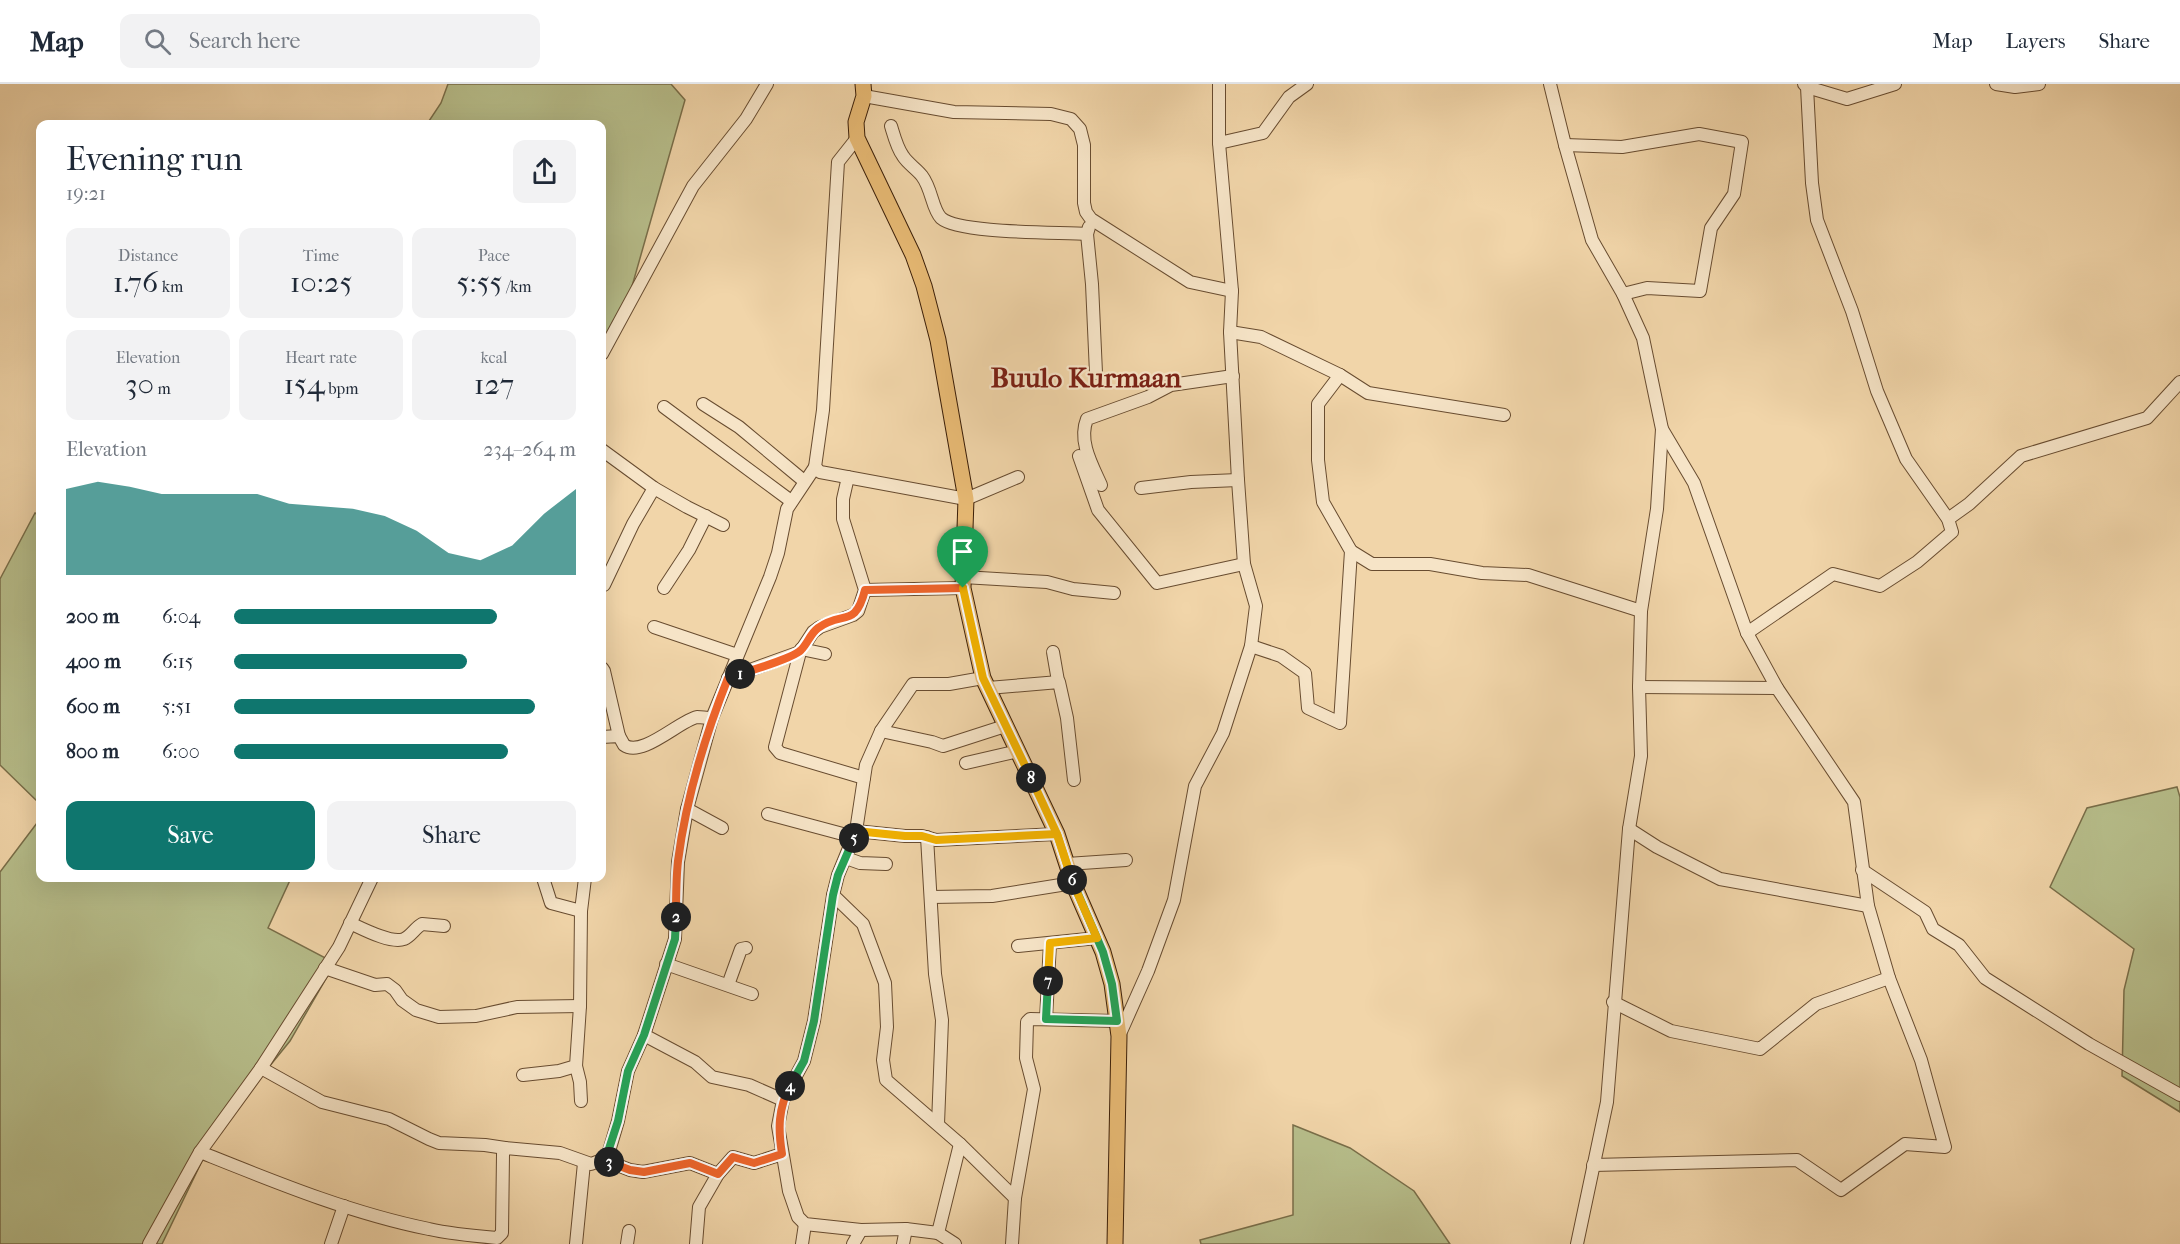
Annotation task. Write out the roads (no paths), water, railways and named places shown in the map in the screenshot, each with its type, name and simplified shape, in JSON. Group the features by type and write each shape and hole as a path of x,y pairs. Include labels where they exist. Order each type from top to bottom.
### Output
{"main road":[{"path":"864,90 856,122 857,138 900,226 924,285 938,340 966,499 963,583 986,683 1057,834 1073,883 1103,952 1112,984 1118,1029 1115,1244"}],"street":[{"path":"606,347 693,186 746,119 767,84"},
{"path":"1012,1244 1015,1198 1034,1089 1026,1058 1026,1025 1030,1019 1046,1019 1118,1029 1148,971 1173,900 1195,786 1223,733 1251,646 1256,606 1244,564 1230,332 1232,291 1220,142 1218,84"},
{"path":"1220,142 1263,133 1289,96 1306,84"},
{"path":"1550,84 1592,240 1623,294 1642,339 1662,429 1657,509 1641,611 1639,687 1641,756 1629,830 1607,1102 1577,1244"},
{"path":"1747,633 1833,574 1880,586 1917,562 1952,532 1948,519 1906,459 1877,391 1852,310 1817,220 1812,183 1806,85 1847,99 1895,84"},
{"path":"1996,84 2014,87 2039,84"},
{"path":"864,90 954,111 1042,113 1071,119 1080,129 1084,145 1084,203 1091,219 1190,282 1232,291"},
{"path":"891,126 903,157 922,176 932,192 939,216 947,222 987,230 1088,234"},
{"path":"1565,145 1622,147 1699,134 1742,142 1734,194 1711,228 1700,291 1647,288 1623,294"},
{"path":"261,1068 322,1102 389,1119 439,1143 560,1153 584,1163 596,1163 606,1158 618,1121 628,1071 644,1035 675,939 678,862 687,809 712,718 770,577 791,501 815,467 823,410 838,162 857,138"},
{"path":"1091,219 1088,234 1096,373"},
{"path":"1230,332 1262,337 1340,375 1368,393 1504,415"},
{"path":"1340,375 1318,404 1318,460 1323,502 1351,551 1372,564 1430,564 1482,573 1528,575 1641,611"},
{"path":"1101,485 1083,438 1083,429 1087,419 1148,397 1171,386 1233,376"},
{"path":"1948,519 1969,504 2021,456 2147,418 2180,382"},
{"path":"703,404 739,427 804,481"},
{"path":"664,407 791,501"},
{"path":"1593,1166 1797,1160 1841,1190 1905,1144 1945,1147 1921,1060 1889,978 1868,906 1854,802 1777,688 1747,633 1694,483 1662,429"},
{"path":"606,453 654,488 723,525"},
{"path":"1079,456 1098,510 1157,584 1244,564"},
{"path":"815,467 820,472 966,499 1018,477"},
{"path":"848,477 843,499 843,519 865,590 858,611 820,627 813,632 801,651 775,747 780,753 864,778"},
{"path":"1141,488 1191,482 1238,480"},
{"path":"606,581 633,524 654,488"},
{"path":"664,588 689,550 706,516"},
{"path":"1251,646 1281,657 1305,673 1308,708 1341,723 1351,551"},
{"path":"865,590 963,583 1047,582 1073,589 1114,593"},
{"path":"654,627 737,655"},
{"path":"728,678 801,651 825,654"},
{"path":"1053,652 1067,718 1074,780"},
{"path":"606,680 619,736 624,746 632,748 657,740 697,717 712,718"},
{"path":"955,1244 938,1233 906,1229 861,1230 805,1224 798,1217 789,1191 778,1126 783,1100 804,1061 814,1021 833,895 838,875 855,834 866,765 881,731 913,684 1058,681"},
{"path":"1639,687 1777,688"},
{"path":"881,731 943,746 1005,726"},
{"path":"606,738 619,736"},
{"path":"966,763 1018,751"},
{"path":"687,809 722,828"},
{"path":"768,814 855,834 927,837 936,840 1057,834"},
{"path":"1629,830 1720,879 1868,906"},
{"path":"927,837 935,974 942,1020 938,1124"},
{"path":"846,858 860,863 886,864"},
{"path":"1067,864 1126,860"},
{"path":"1862,870 1925,912 1933,929 1959,945 1985,978 2089,1044 2180,1095"},
{"path":"152,1243 200,1152 261,1068 339,947 370,882"},
{"path":"544,882 551,903 581,911"},
{"path":"581,1101 576,1066 580,1006 581,911 585,882"},
{"path":"931,897 992,896 1073,883"},
{"path":"833,895 863,924 885,983 887,1027 883,1060 886,1080 960,1144 1015,1198"},
{"path":"350,923 377,935 396,940 408,937 422,924 444,926"},
{"path":"1018,946 1097,938"},
{"path":"1046,1019 1050,943"},
{"path":"728,985 741,949 746,948"},
{"path":"666,964 752,994"},
{"path":"325,968 375,985 387,984 402,1000 416,1010 439,1017 476,1016 517,1007 580,1006"},
{"path":"1614,1002 1671,1031 1760,1049 1816,1004 1889,978"},
{"path":"644,1035 695,1062 712,1077 749,1085 783,1100"},
{"path":"524,1075 558,1071 576,1066"},
{"path":"938,1233 960,1144"},
{"path":"200,1152 344,1206 429,1229 497,1238 502,1233 505,1148"},
{"path":"696,1244 699,1207 718,1174 733,1157 754,1163 782,1154"},
{"path":"606,1158 607,1161 630,1170 644,1172 684,1163 718,1174"},
{"path":"576,1244 584,1163"},
{"path":"332,1244 344,1206"},
{"path":"802,1244 805,1224"},
{"path":"903,1244 906,1229"},
{"path":"853,1244 861,1230"}],"district":[{"name":"Buulo Kurmaan","path":"1086,377"}]}
